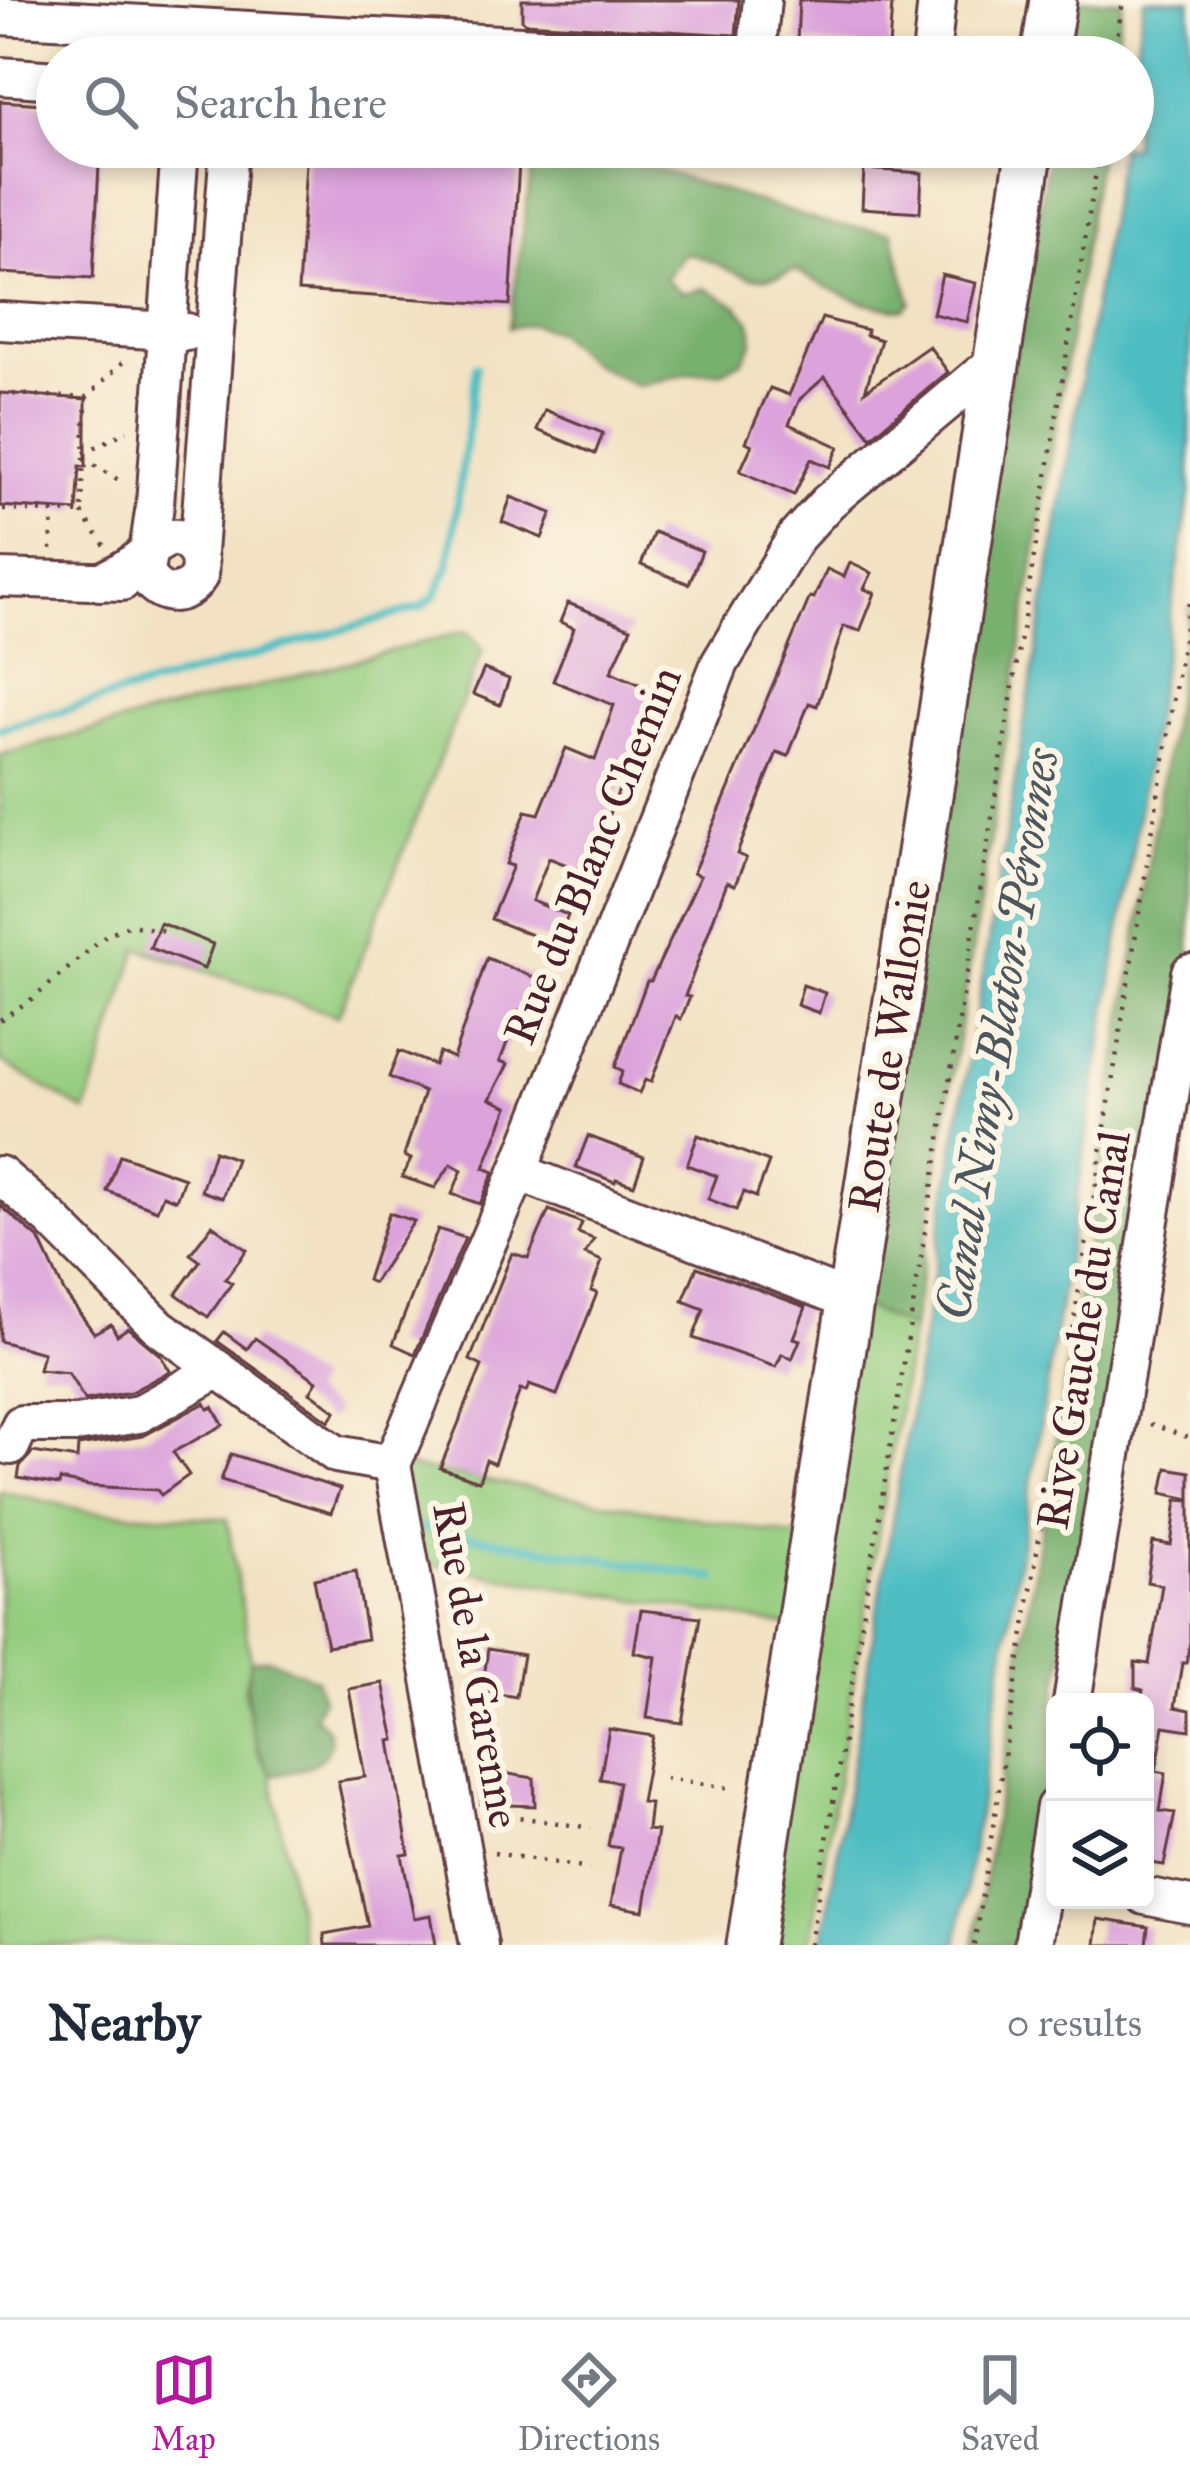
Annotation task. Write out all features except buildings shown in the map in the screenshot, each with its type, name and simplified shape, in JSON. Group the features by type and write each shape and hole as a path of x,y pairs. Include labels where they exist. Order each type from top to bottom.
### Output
{"main road":[{"path":"1047,36 1053,0"},
{"name":"Route de Wallonie","path":"750,1945 1027,168"}],"street":[{"path":"758,36 762,0"},
{"path":"933,36 937,0"},
{"path":"0,16 144,36"},
{"path":"0,76 36,79"},
{"path":"131,571 154,505 162,398 153,339 177,168"},
{"path":"131,571 169,594 184,592 199,576 227,168"},
{"path":"0,321 105,327 153,339 215,333"},
{"name":"Rue du Blanc Chemin","path":"392,1464 518,1172 720,663 796,537 828,502 997,360"},
{"path":"0,578 49,580 131,571 168,538 179,539 198,553"},
{"name":"Rive Gauche du Canal","path":"1073,1693 1118,1412 1185,1044 1190,974"},
{"path":"518,1172 848,1300"},
{"name":"Rue de la Garenne","path":"0,1175 159,1327 217,1370 336,1454 392,1464 479,1945"},
{"path":"11,1446 21,1424 76,1424 139,1414 217,1370"},
{"path":"1033,1945 1046,1894"},
{"path":"1154,1898 1190,1905"}],"path":[{"path":"1118,36 1124,0"},
{"path":"810,1945 1097,168"},
{"path":"13,394 86,398 153,339"},
{"path":"86,398 82,513 131,571"},
{"path":"84,456 162,398"},
{"path":"84,456 154,505"},
{"path":"3,510 82,513"},
{"path":"49,580 53,512"},
{"path":"974,1945 1190,596"},
{"path":"0,1020 36,996 108,934 130,925 171,932"},
{"path":"1118,1412 1190,1438"},
{"path":"665,1778 773,1794"},
{"path":"458,1831 490,1812 591,1828"},
{"path":"458,1831 589,1868"}],"green space":[{"path":"1073,0 1123,0 1117,36 1067,36"},
{"path":"532,168 651,168 828,224 892,232 911,302 904,309 875,305 795,270 750,277 685,253 665,279 683,293 705,288 736,305 751,322 753,342 743,360 723,371 689,373 638,386 589,362 556,332 532,324 509,328"},
{"path":"1046,168 1097,168 912,1329 849,1300"},
{"path":"1190,606 1190,973 1057,1693 1046,1693 1046,1863 1033,1945 974,1945"},
{"path":"466,631 483,649 338,1016 138,948 86,1112 0,1061 0,755"},
{"path":"849,1300 912,1329 810,1945 750,1945 800,1628 409,1561 392,1464 813,1539"},
{"path":"0,1491 88,1511 227,1519 251,1661 244,1689 258,1753 271,1774 303,1945 0,1945"},
{"path":"268,1658 316,1679 322,1699 314,1716 330,1739 328,1749 312,1765 285,1773 271,1774 250,1719 251,1661"}],"water":[{"name":"Canal Nimy-Blaton-Péronnes","path":"1144,0 1190,0 1190,492 957,1945 822,1945 1117,168 1154,168 1154,36 1138,36"}],"waterway":[{"path":"0,729 421,607 435,596 449,565 476,366"},
{"path":"415,1527 715,1578"}]}
